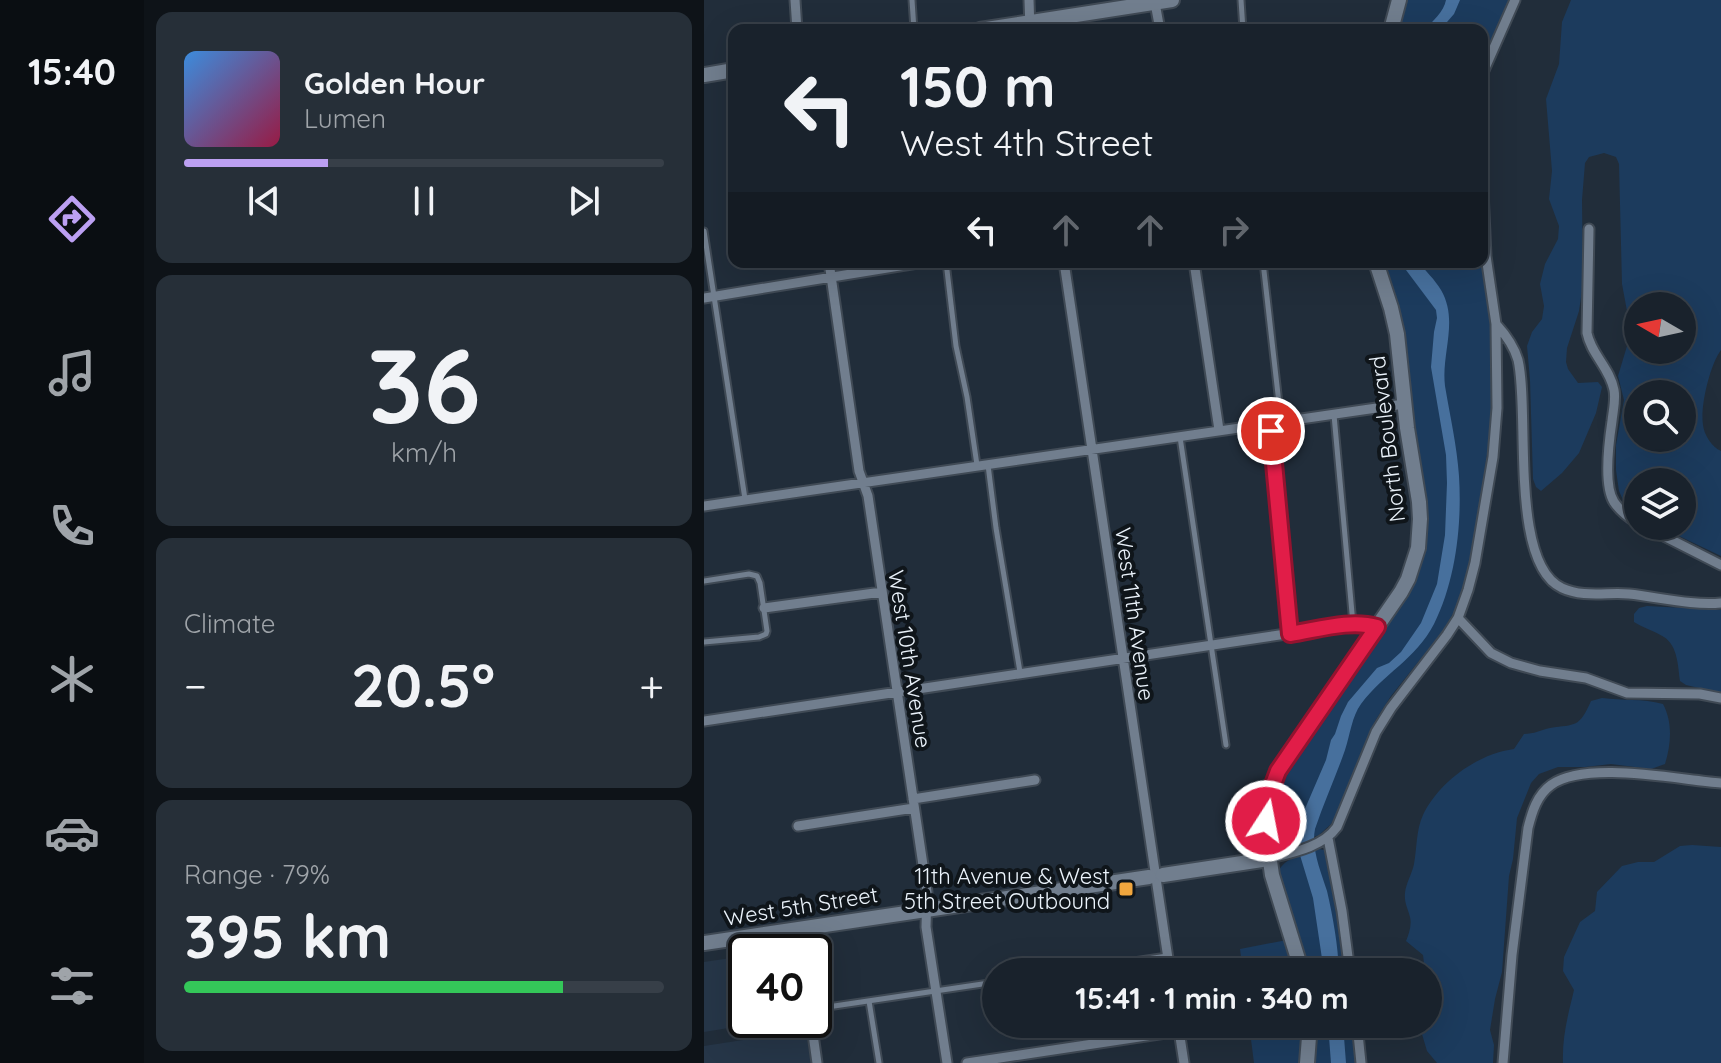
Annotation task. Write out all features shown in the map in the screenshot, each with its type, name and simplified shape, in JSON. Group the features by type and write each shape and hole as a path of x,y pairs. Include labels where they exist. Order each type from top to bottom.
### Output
{"street":[{"path":"795,0 797,24"},
{"path":"1029,0 1030,24"},
{"path":"1040,24 1172,0"},
{"path":"1393,24 1399,0"},
{"path":"1488,61 1515,0"},
{"path":"1150,2 1158,24"},
{"path":"704,75 728,71"},
{"path":"1589,229 1587,333 1591,348 1611,378 1615,399 1609,489 1615,504 1624,512"},
{"name":"West 10th Avenue","path":"830,268 859,471 868,496 927,892 926,927 947,1063"},
{"path":"709,297 887,268"},
{"name":"West 11th Avenue","path":"1065,268 1168,956"},
{"path":"1195,268 1219,430"},
{"name":"North Boulevard","path":"1297,958 1265,859 1269,795 1287,757 1401,592 1418,548 1420,533 1419,502 1394,321 1378,268"},
{"path":"1348,958 1328,838 1341,821 1376,732 1458,618 1475,563 1493,457 1497,408 1496,324 1488,268"},
{"path":"1496,324 1515,351 1519,369 1525,489 1535,549 1545,575 1562,588 1578,592 1721,603"},
{"path":"704,506 1404,404"},
{"path":"1276,422 1290,634"},
{"path":"1672,540 1721,565"},
{"path":"764,608 882,592"},
{"path":"1458,618 1491,653 1511,663 1586,678 1627,693 1700,694 1721,698"},
{"path":"704,721 1353,624 1377,627"},
{"path":"1503,1063 1512,955 1528,828 1534,808 1545,791 1560,780 1595,773 1645,774 1721,783"},
{"path":"798,826 1035,780"},
{"name":"West 5th Street","path":"704,943 1265,859 1328,838"},
{"path":"798,929 799,934"},
{"path":"814,1038 817,1063"},
{"path":"967,1063 1118,1038"},
{"path":"1180,1038 1184,1063"},
{"path":"1307,1063 1309,1038"},
{"path":"1358,1038 1361,1063"}],"lane":[{"path":"912,0 914,24"},
{"path":"1241,0 1243,24"},
{"path":"704,231 709,297 745,500"},
{"path":"947,268 956,346 996,528 1021,673"},
{"path":"1263,268 1276,422"},
{"path":"1334,414 1353,624"},
{"path":"1180,436 1226,745"},
{"path":"704,581 749,574 757,576 767,631 764,636 704,642"},
{"path":"1155,958 1168,956"},
{"path":"832,1006 982,984"},
{"path":"869,1001 879,1063"}],"shaded area":[{"path":"1406,0 1509,0 1488,46 1488,24 1399,24"},
{"path":"1446,0 1460,0 1445,24 1430,24 1440,12"},
{"path":"1571,0 1721,0 1721,350 1710,375 1702,417 1707,437 1721,451 1721,556 1687,540 1696,540 1696,468 1624,468 1624,502 1619,491 1616,445 1624,400 1618,376 1624,356 1624,364 1696,364 1696,292 1624,292 1624,295 1619,164 1616,157 1604,153 1589,157 1585,163 1583,284 1566,362 1578,383 1598,382 1602,387 1596,413 1579,453 1541,491 1533,479 1527,346 1532,332 1542,319 1544,306 1540,284 1545,264 1558,239 1559,226 1549,199 1552,171 1546,99 1559,64 1562,22"},
{"path":"1384,268 1482,268 1490,324 1492,422 1472,551 1462,593 1442,632 1375,721 1331,824 1319,835 1285,847 1275,842 1272,826 1275,800 1283,776 1408,592 1425,503 1411,407"},
{"path":"1404,268 1423,268 1439,286 1449,313 1444,374 1458,465 1458,532 1448,589 1434,624 1418,647 1370,693 1358,709 1315,829 1315,852 1329,901 1338,958 1322,958 1313,898 1296,836 1348,702 1377,668 1389,663 1401,652 1421,623 1437,584 1445,535 1447,483 1446,455 1431,367 1436,310"},
{"path":"1639,608 1721,610 1721,693 1680,681 1676,657 1669,641 1634,622 1634,614"},
{"path":"1602,698 1663,704 1670,734 1665,764 1651,769 1611,764 1558,767 1539,774 1531,783 1517,818 1509,876 1502,972 1490,1030 1494,1045 1493,1063 1437,1063 1427,1051 1423,1038 1442,1038 1442,958 1423,958 1406,941 1411,923 1405,893 1423,815 1439,791 1473,763 1514,749 1524,734 1576,723 1591,701"},
{"path":"1680,846 1721,847 1721,1063 1563,1063 1564,1035 1574,990 1563,971 1564,957 1580,922 1595,911 1597,892 1622,866 1654,862"},
{"path":"1324,850 1342,958 1303,958 1278,872 1290,859"},
{"path":"1287,940 1292,958 1241,958 1240,949"},
{"path":"728,958 728,1028 704,1032 704,962"},
{"path":"756,1038 807,1038 811,1063 704,1063 704,1046"},
{"path":"1251,1038 1304,1038 1302,1063 1254,1063"},
{"path":"1314,1038 1353,1038 1356,1063 1312,1063"},
{"path":"1329,1038 1344,1038 1346,1063 1331,1063"}],"place":[{"name":"11th Avenue & West 5th Street Outbound","path":"1126,889"}],"route":[{"path":"1266,821 1269,795 1278,771 1377,627 1353,624 1290,634 1271,431"}]}
